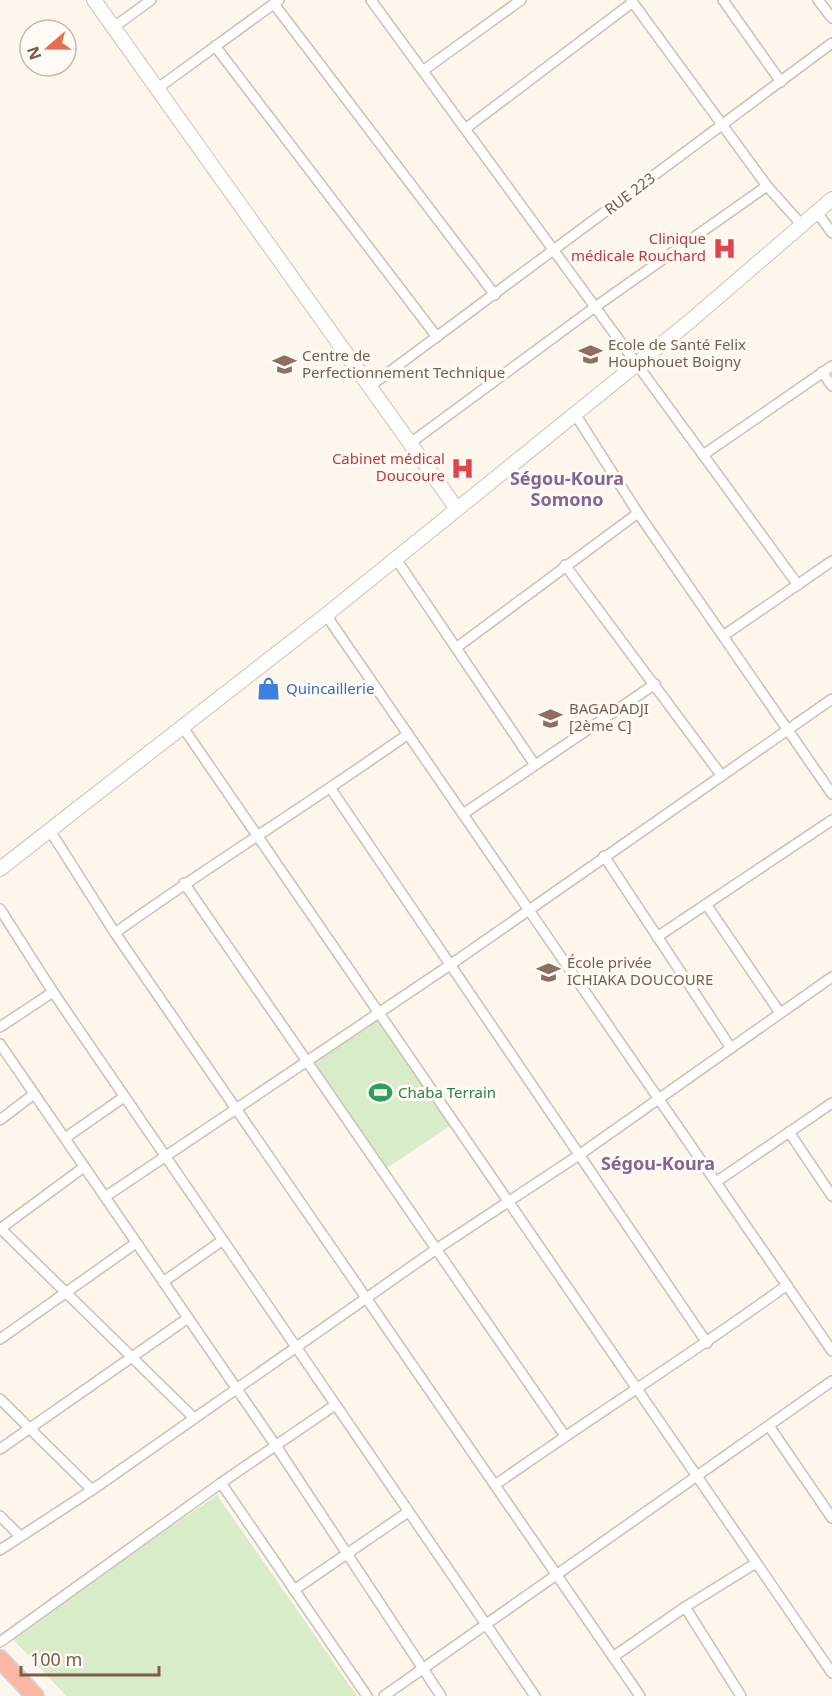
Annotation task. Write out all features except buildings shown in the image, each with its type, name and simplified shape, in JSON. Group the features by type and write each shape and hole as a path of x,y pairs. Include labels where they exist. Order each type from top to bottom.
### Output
{"highway":[{"path":"0,1659 35,1696"}],"street":[{"path":"94,0 457,509"},
{"path":"114,27 151,0"},
{"path":"371,0 798,585"},
{"path":"424,70 521,0"},
{"path":"723,0 782,82"},
{"path":"818,0 832,18"},
{"path":"465,129 632,1 721,126 767,186 801,224"},
{"path":"158,88 277,2 495,295"},
{"name":"RUE 223","path":"369,387 832,43"},
{"path":"215,46 437,337"},
{"path":"409,444 595,307 767,186"},
{"path":"0,869 396,559 637,364 832,199"},
{"path":"817,212 832,233"},
{"path":"703,455 832,366"},
{"path":"822,372 832,386"},
{"path":"575,414 638,513 832,794"},
{"path":"456,648 638,513"},
{"path":"396,559 535,765"},
{"path":"723,636 832,561"},
{"path":"566,565 721,775"},
{"path":"326,615 832,1351"},
{"path":"463,814 655,684"},
{"path":"105,1197 450,965 832,699"},
{"path":"182,726 832,1673"},
{"path":"115,933 184,883 258,837 408,734"},
{"path":"330,789 707,1343"},
{"path":"657,937 832,820"},
{"path":"49,829 115,933 640,1696"},
{"path":"604,856 731,1048"},
{"path":"184,883 565,1436"},
{"path":"706,904 780,1013"},
{"path":"0,909 124,1097 535,1696"},
{"path":"0,1550 92,1490 435,1250 579,1155 832,977"},
{"path":"0,1028 53,992"},
{"path":"0,1044 276,1446 441,1696"},
{"path":"0,1120 34,1094"},
{"path":"65,1138 124,1097"},
{"path":"716,1182 832,1103"},
{"path":"789,1132 832,1196"},
{"path":"84,1167 0,1228 194,1417"},
{"path":"163,1282 223,1240"},
{"path":"0,1339 136,1243"},
{"path":"495,1485 707,1343 787,1285"},
{"path":"0,1449 188,1318"},
{"path":"384,1696 832,1381"},
{"path":"0,1399 92,1490"},
{"path":"0,1642 221,1483 335,1405"},
{"path":"769,1426 832,1518"},
{"path":"221,1483 367,1696"},
{"path":"294,1590 408,1512"},
{"path":"0,1516 20,1536"},
{"path":"613,1657 685,1607 756,1563"},
{"path":"685,1607 741,1696"}],"green space":[{"name":"Chaba Terrain","path":"379,1013 454,1123 381,1172 306,1063"},
{"path":"217,1495 357,1696 66,1696 11,1637"}],"place":[{"name":"Clinique médicale Rouchard","path":"724,248"},
{"name":"Ecole de Santé Felix Houphouet Boigny","path":"590,354"},
{"name":"Centre de Perfectionnement Technique","path":"284,365"},
{"name":"Cabinet médical Doucoure","path":"463,468"},
{"name":"Quincaillerie","path":"268,689"},
{"name":"BAGADADJI [2ème C]","path":"551,718"},
{"name":"École privée ICHIAKA DOUCOURE","path":"549,972"},
{"name":"Chaba Terrain","path":"380,1093"}],"district":[{"name":"Ségou-Koura Somono","path":"567,489"},
{"name":"Ségou-Koura","path":"658,1164"}]}
